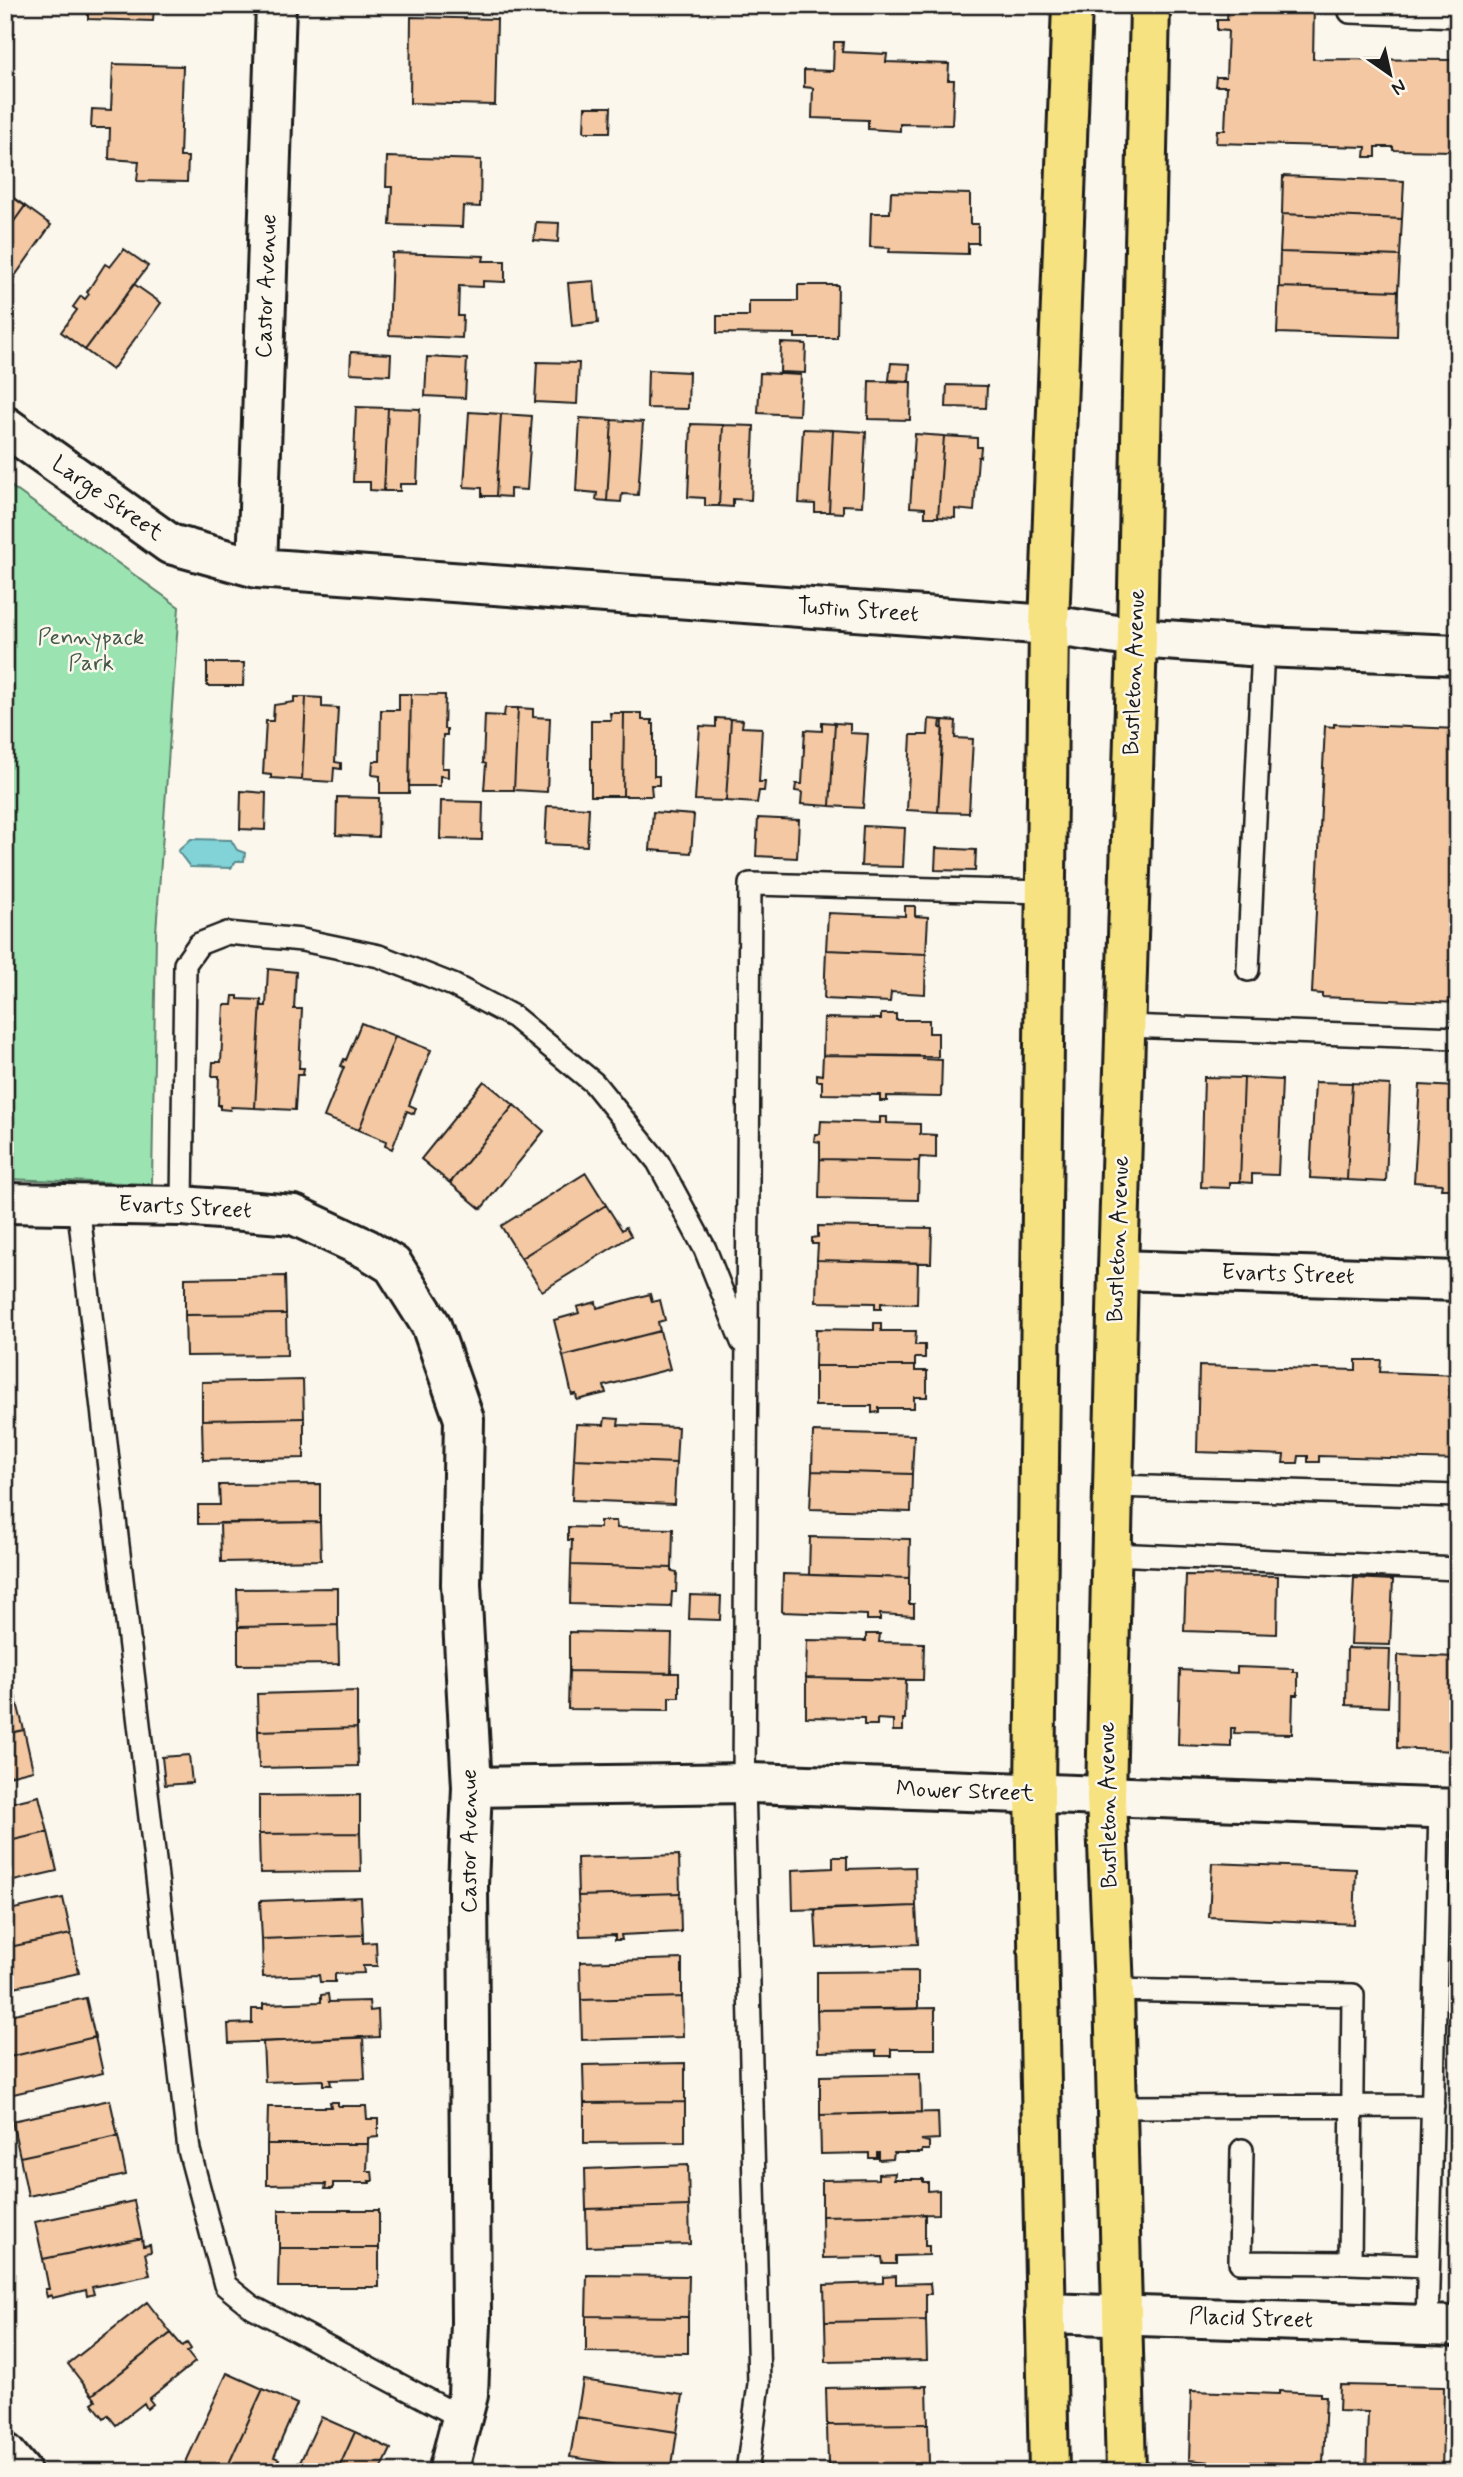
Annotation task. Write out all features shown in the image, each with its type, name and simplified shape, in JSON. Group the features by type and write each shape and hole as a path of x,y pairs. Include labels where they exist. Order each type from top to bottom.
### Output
{"main road":[{"path":"1049,2472 1035,1794 1049,625 1072,5"},
{"name":"Bustleton Avenue","path":"1126,2472 1114,1990 1106,1797 1137,638 1150,5"}],"street":[{"name":"Castor Avenue","path":"257,568 276,5"},
{"name":"Large Street","path":"5,426 170,544 257,568"},
{"name":"Tustin Street","path":"257,568 1049,625 1137,638 1458,656"},
{"name":"Evarts Street","path":"5,1203 182,1206 295,1215 358,1245"},
{"name":"Castor Avenue","path":"358,1245 393,1265 431,1325 464,1419 461,1584 472,1787 468,1885 471,2323 468,2395 448,2472"},
{"name":"Evarts Street","path":"1118,1270 1458,1281"},
{"name":"Mower Street","path":"472,1787 744,1783 1449,1809"},
{"name":"Placid Street","path":"1045,2313 1442,2325"},
{"path":"5,2453 20,2472"}],"lane":[{"path":"1350,5 1350,12 1458,16"},
{"path":"1248,970 1263,647"},
{"path":"747,2472 759,2384 744,1783 750,884 1045,892"},
{"path":"182,1206 185,964 199,944 227,933 302,940 379,956 453,985 514,1017 594,1083 658,1162 705,1249 747,1354"},
{"path":"1125,1026 1458,1038"},
{"path":"78,1205 189,2150 225,2285 251,2306 462,2418"},
{"path":"1113,1486 1458,1496"},
{"path":"1112,1554 1458,1569"},
{"path":"1442,2325 1428,2266 1433,2106 1449,1809"},
{"path":"1114,1990 1353,1995 1350,2263"},
{"path":"1115,2107 1433,2106"},
{"path":"1242,2150 1240,2262 1428,2266"}],"green space":[{"name":"Pennypack Park","path":"5,482 179,607 156,932 152,1184 5,1179"}],"water":[{"path":"191,839 231,840 237,850 245,853 244,861 236,861 231,868 190,867 178,851"}],"building":[{"path":"88,5 154,5 153,21 88,19"},
{"path":"1228,5 1314,5 1313,59 1457,60 1454,151 1393,150 1393,147 1376,147 1376,157 1365,157 1366,147 1216,143 1217,130 1225,130 1227,86 1215,86 1216,77 1226,77 1228,31 1217,30 1217,20 1227,20"},
{"path":"411,17 497,19 495,105 410,103"},
{"path":"834,42 843,42 842,52 887,54 886,62 949,64 948,80 954,80 952,125 900,124 900,131 868,129 868,120 812,118 813,88 804,87 804,70 833,71"},
{"path":"113,64 183,66 180,157 188,157 187,182 137,181 139,161 109,159 110,128 91,128 92,109 111,110"},
{"path":"585,107 611,107 610,132 584,132"},
{"path":"387,157 481,160 480,207 463,206 462,227 390,225 392,187 386,187"},
{"path":"1283,176 1404,181 1402,219 1282,214"},
{"path":"5,192 25,206 5,234"},
{"path":"891,192 970,194 970,224 978,224 978,243 968,243 968,254 889,252 890,248 870,247 871,213 890,213"},
{"path":"25,206 51,225 5,290 5,234"},
{"path":"1282,214 1402,219 1400,256 1280,252"},
{"path":"536,222 559,223 558,242 534,240"},
{"path":"124,249 148,266 85,350 61,332 77,310 73,307 81,296 85,299 89,294 87,292 105,264 110,267"},
{"path":"1280,252 1400,256 1398,291 1279,287"},
{"path":"392,253 484,256 483,261 505,261 505,282 483,281 483,287 459,286 458,316 463,316 462,338 389,335"},
{"path":"594,281 598,323 572,326 568,283"},
{"path":"134,284 161,303 112,370 85,350"},
{"path":"798,285 838,285 837,338 795,338 795,334 717,333 717,316 749,316 749,301 798,301"},
{"path":"1279,287 1398,291 1397,337 1277,333"},
{"path":"781,343 806,344 805,373 780,372"},
{"path":"351,352 391,354 390,375 350,373"},
{"path":"427,357 467,359 465,398 425,396"},
{"path":"537,362 579,363 577,404 535,402"},
{"path":"891,363 910,364 909,381 889,380"},
{"path":"648,370 689,372 688,409 647,408"},
{"path":"760,373 801,375 799,415 758,413"},
{"path":"869,381 911,382 910,420 868,419"},
{"path":"947,385 987,386 986,408 946,407"},
{"path":"356,407 388,408 384,491 370,490 370,482 353,482"},
{"path":"388,408 420,409 417,484 400,484 400,491 384,491"},
{"path":"469,412 501,414 496,496 482,496 482,488 464,487"},
{"path":"501,414 532,416 527,490 510,489 510,497 496,496"},
{"path":"580,418 612,420 607,501 596,500 597,493 576,491"},
{"path":"612,420 643,422 638,495 622,494 621,502 607,501"},
{"path":"691,424 723,425 719,506 705,506 705,498 688,497"},
{"path":"723,425 754,426 751,500 733,499 733,507 719,506"},
{"path":"803,429 833,430 829,512 815,512 815,504 799,503"},
{"path":"833,430 866,432 862,506 843,505 843,513 829,512"},
{"path":"915,434 944,436 938,517 925,517 925,508 910,507"},
{"path":"944,436 977,438 977,447 981,447 974,511 955,509 955,518 938,517"},
{"path":"207,663 244,663 243,686 207,686"},
{"path":"399,694 411,694 409,793 380,793 380,776 372,775 373,761 380,761 381,710 399,710"},
{"path":"411,694 445,695 444,729 447,729 447,735 443,735 442,768 448,768 448,777 440,776 440,786 409,786"},
{"path":"294,697 306,697 302,780 271,778 271,775 263,774 266,721 273,721 274,705 294,702"},
{"path":"306,697 322,698 322,707 338,708 335,762 341,763 341,769 334,768 333,782 302,780"},
{"path":"505,708 518,708 514,790 484,790 485,715 504,716"},
{"path":"518,708 533,709 533,717 550,718 547,792 514,790"},
{"path":"610,713 624,713 623,796 591,796 591,720 611,720"},
{"path":"624,713 642,713 642,720 652,720 654,724 654,776 659,776 659,785 651,785 652,796 623,796"},
{"path":"716,718 731,719 726,801 695,800 700,726 716,727"},
{"path":"731,719 743,720 742,727 762,728 759,782 765,782 764,791 759,791 757,803 726,801"},
{"path":"929,719 941,720 940,728 943,728 938,812 907,810 911,735 928,735"},
{"path":"943,720 956,721 955,738 973,739 969,813 938,812"},
{"path":"822,722 835,723 830,806 801,804 802,792 795,791 796,784 802,784 805,730 822,731"},
{"path":"835,723 850,724 850,733 868,734 863,808 830,806"},
{"path":"1334,724 1458,729 1458,1003 1322,997 1322,994 1312,993 1325,726 1334,727"},
{"path":"241,791 266,793 265,830 240,829"},
{"path":"337,797 379,798 378,837 336,835"},
{"path":"441,801 483,802 482,840 440,839"},
{"path":"547,806 589,808 587,846 545,844"},
{"path":"653,812 694,815 691,853 650,850"},
{"path":"758,818 799,820 797,858 756,856"},
{"path":"863,826 905,828 903,867 861,866"},
{"path":"936,848 976,850 975,871 935,870"},
{"path":"905,906 915,906 915,916 928,917 926,954 826,950 828,913 905,916"},
{"path":"826,950 926,954 925,994 891,992 890,1002 824,999"},
{"path":"268,969 296,972 294,1009 302,1009 299,1068 304,1068 303,1075 297,1075 295,1110 255,1108 261,1000 262,1006 266,1006"},
{"path":"233,996 238,996 238,999 261,1000 255,1108 220,1109 219,1076 212,1076 213,1062 221,1062 224,1005 232,1005"},
{"path":"881,1014 896,1014 896,1020 929,1020 929,1033 938,1033 938,1057 823,1055 824,1018 881,1019"},
{"path":"361,1023 395,1036 359,1130 324,1117 344,1067 341,1066"},
{"path":"395,1036 431,1050 409,1105 416,1108 414,1114 407,1111 392,1149 385,1146 386,1141 359,1130"},
{"path":"823,1055 923,1056 923,1059 942,1060 941,1097 887,1096 887,1101 880,1101 880,1095 822,1094 822,1081 817,1081 817,1074 822,1075"},
{"path":"1204,1077 1244,1078 1240,1182 1230,1182 1230,1188 1201,1187"},
{"path":"1244,1078 1282,1080 1278,1175 1252,1174 1252,1183 1240,1182"},
{"path":"484,1081 514,1105 450,1183 421,1159"},
{"path":"1315,1082 1352,1083 1347,1180 1310,1178"},
{"path":"1352,1083 1390,1085 1386,1182 1347,1180"},
{"path":"1420,1085 1457,1087 1451,1189 1441,1189 1442,1184 1414,1182"},
{"path":"1457,1087 1458,1189 1451,1189"},
{"path":"514,1105 544,1131 481,1209 450,1183"},
{"path":"880,1117 887,1117 887,1123 920,1124 920,1134 936,1135 936,1158 920,1157 919,1161 820,1159 820,1142 814,1141 815,1134 820,1134 821,1121 880,1123"},
{"path":"820,1159 919,1161 918,1200 819,1198"},
{"path":"586,1173 606,1205 521,1258 501,1226"},
{"path":"606,1205 622,1230 626,1227 631,1236 542,1291 521,1258"},
{"path":"818,1226 932,1228 931,1263 817,1260 818,1244 812,1244 812,1238 818,1237"},
{"path":"817,1260 918,1263 917,1304 881,1303 881,1309 875,1309 875,1303 816,1302"},
{"path":"285,1276 286,1314 185,1315 185,1278"},
{"path":"650,1294 652,1302 660,1300 665,1320 658,1322 660,1331 563,1356 554,1320 579,1313 577,1307 596,1302 597,1308"},
{"path":"286,1314 287,1355 186,1356 185,1315"},
{"path":"874,1323 881,1323 881,1331 916,1331 915,1345 925,1345 925,1358 915,1358 915,1366 815,1366 816,1329 874,1330"},
{"path":"660,1331 670,1369 604,1386 606,1393 577,1400 576,1394 572,1395 563,1356"},
{"path":"1356,1360 1381,1360 1380,1372 1458,1375 1458,1460 1319,1456 1319,1462 1308,1462 1308,1456 1299,1456 1298,1463 1283,1463 1284,1455 1197,1452 1199,1366 1356,1370"},
{"path":"815,1366 915,1366 915,1371 927,1371 927,1397 914,1397 914,1408 879,1408 879,1412 872,1413 872,1406 815,1406"},
{"path":"303,1380 304,1418 202,1420 202,1382"},
{"path":"304,1418 304,1458 203,1460 202,1420"},
{"path":"605,1418 619,1419 618,1425 678,1427 676,1463 574,1459 576,1424 604,1425"},
{"path":"813,1432 914,1435 912,1474 812,1471"},
{"path":"574,1459 676,1463 674,1504 572,1500"},
{"path":"812,1471 912,1474 911,1512 810,1509"},
{"path":"320,1484 320,1522 198,1524 198,1505 220,1505 219,1485"},
{"path":"600,1521 616,1521 617,1528 673,1529 672,1568 571,1565 572,1540 568,1540 568,1527 600,1528"},
{"path":"320,1522 321,1560 221,1562 220,1523"},
{"path":"810,1537 910,1539 909,1578 809,1575"},
{"path":"571,1565 672,1568 672,1571 677,1572 676,1592 672,1592 671,1607 570,1604"},
{"path":"783,1574 909,1578 909,1604 914,1604 914,1616 880,1614 880,1620 867,1620 867,1615 782,1612"},
{"path":"1186,1575 1278,1576 1277,1634 1184,1631"},
{"path":"1354,1578 1393,1580 1390,1645 1351,1644"},
{"path":"338,1588 338,1625 238,1627 237,1589"},
{"path":"690,1595 721,1596 720,1620 689,1619"},
{"path":"338,1625 339,1664 238,1665 238,1627"},
{"path":"569,1632 672,1634 671,1673 569,1671"},
{"path":"866,1634 880,1634 879,1642 924,1643 923,1680 806,1678 807,1640 866,1641"},
{"path":"1347,1648 1390,1649 1388,1707 1346,1705"},
{"path":"1398,1655 1457,1657 1458,1713 1455,1713 1454,1751 1397,1748"},
{"path":"1237,1667 1293,1669 1293,1672 1298,1672 1298,1695 1293,1695 1292,1734 1234,1733 1235,1728 1231,1728 1231,1747 1178,1745 1180,1670 1237,1673"},
{"path":"569,1671 679,1673 679,1697 669,1697 669,1710 568,1709"},
{"path":"806,1678 906,1680 903,1731 893,1731 893,1720 877,1719 877,1725 864,1725 864,1718 806,1717"},
{"path":"357,1691 357,1728 258,1731 257,1694"},
{"path":"15,1695 24,1730 5,1734 5,1697"},
{"path":"357,1728 358,1766 259,1768 258,1731"},
{"path":"24,1730 33,1770 5,1777 5,1734"},
{"path":"189,1755 192,1783 165,1785 162,1757"},
{"path":"360,1795 360,1833 259,1834 259,1796"},
{"path":"39,1796 48,1832 5,1842 5,1804"},
{"path":"48,1832 57,1871 5,1883 5,1842"},
{"path":"360,1833 361,1872 260,1873 259,1834"},
{"path":"679,1855 680,1893 578,1896 577,1858"},
{"path":"833,1857 847,1857 847,1869 915,1867 916,1906 793,1910 792,1870 833,1868"},
{"path":"1212,1863 1356,1869 1354,1924 1209,1917"},
{"path":"680,1893 681,1932 621,1935 622,1940 615,1940 615,1935 580,1936 578,1896"},
{"path":"361,1897 363,1935 262,1939 260,1901"},
{"path":"63,1898 71,1934 5,1948 5,1911"},
{"path":"916,1906 918,1944 817,1948 815,1910"},
{"path":"71,1934 79,1973 5,1989 5,1948"},
{"path":"363,1935 363,1943 376,1942 377,1966 363,1966 364,1973 335,1974 335,1982 320,1982 319,1975 263,1977 262,1939"},
{"path":"682,1959 682,1997 581,2000 580,1962"},
{"path":"918,1971 918,2009 817,2010 817,1972"},
{"path":"328,1994 329,2002 369,2001 370,2011 378,2010 379,2037 229,2043 228,2024 252,2023 252,2009 263,2009 263,2004 321,2002 321,1995"},
{"path":"682,1997 683,2037 582,2040 581,2000"},
{"path":"86,1998 95,2037 5,2058 5,2016"},
{"path":"935,2008 935,2049 891,2049 891,2056 876,2056 876,2051 818,2052 817,2010"},
{"path":"95,2037 103,2073 5,2096 5,2058"},
{"path":"363,2037 365,2079 330,2080 331,2085 323,2085 323,2080 265,2082 263,2042"},
{"path":"685,2063 685,2102 584,2103 583,2065"},
{"path":"920,2074 921,2112 820,2115 820,2076"},
{"path":"110,2100 118,2136 20,2157 12,2121"},
{"path":"330,2102 338,2102 338,2106 366,2106 367,2119 378,2119 378,2137 368,2138 368,2144 267,2144 268,2107 331,2107"},
{"path":"685,2102 685,2142 584,2143 584,2103"},
{"path":"938,2112 939,2139 921,2140 929,2142 929,2150 922,2150 922,2153 894,2153 893,2159 879,2160 879,2153 877,2158 869,2158 869,2153 821,2154 820,2115"},
{"path":"118,2136 126,2175 28,2196 20,2157"},
{"path":"267,2144 368,2144 367,2171 372,2171 373,2181 333,2183 333,2189 325,2189 326,2184 267,2185"},
{"path":"688,2165 689,2206 586,2209 585,2169"},
{"path":"895,2173 894,2179 923,2179 923,2182 928,2182 928,2191 939,2190 939,2214 822,2216 822,2180 878,2179 878,2174"},
{"path":"134,2201 142,2238 43,2259 35,2222"},
{"path":"689,2206 690,2244 587,2247 586,2209"},
{"path":"279,2210 379,2210 379,2248 279,2248"},
{"path":"925,2214 925,2246 929,2246 929,2255 896,2256 896,2264 883,2264 882,2257 823,2258 822,2216"},
{"path":"142,2238 143,2246 150,2245 151,2252 145,2253 150,2275 92,2287 94,2294 87,2296 86,2290 47,2297 45,2289 49,2289 43,2259"},
{"path":"279,2248 379,2248 379,2287 278,2287"},
{"path":"587,2275 689,2276 688,2317 586,2316"},
{"path":"896,2276 896,2284 930,2283 931,2294 926,2294 926,2320 825,2322 824,2285 883,2283 883,2277"},
{"path":"147,2302 171,2333 92,2395 68,2364"},
{"path":"586,2316 688,2317 688,2353 586,2352"},
{"path":"926,2320 927,2360 826,2362 825,2322"},
{"path":"171,2333 182,2346 187,2343 191,2349 187,2352 195,2362 149,2399 153,2404 147,2409 144,2403 116,2425 108,2415 104,2418 92,2403 96,2400 92,2395"},
{"path":"227,2373 263,2389 225,2472 201,2472 185,2464"},
{"path":"583,2380 683,2395 677,2432 577,2417"},
{"path":"1340,2385 1444,2387 1442,2472 1366,2472 1368,2412 1339,2411"},
{"path":"927,2386 928,2424 827,2425 826,2388"},
{"path":"263,2389 297,2404 274,2457 279,2459 273,2472 225,2472"},
{"path":"1191,2391 1279,2394 1279,2391 1320,2393 1320,2396 1326,2396 1323,2464 1244,2462 1244,2465 1189,2460"},
{"path":"321,2417 355,2432 337,2472 288,2472 291,2466 297,2469"},
{"path":"577,2417 677,2432 671,2472 570,2457"},
{"path":"928,2424 929,2464 828,2465 827,2425"},
{"path":"355,2432 391,2449 380,2472 337,2472"}]}
